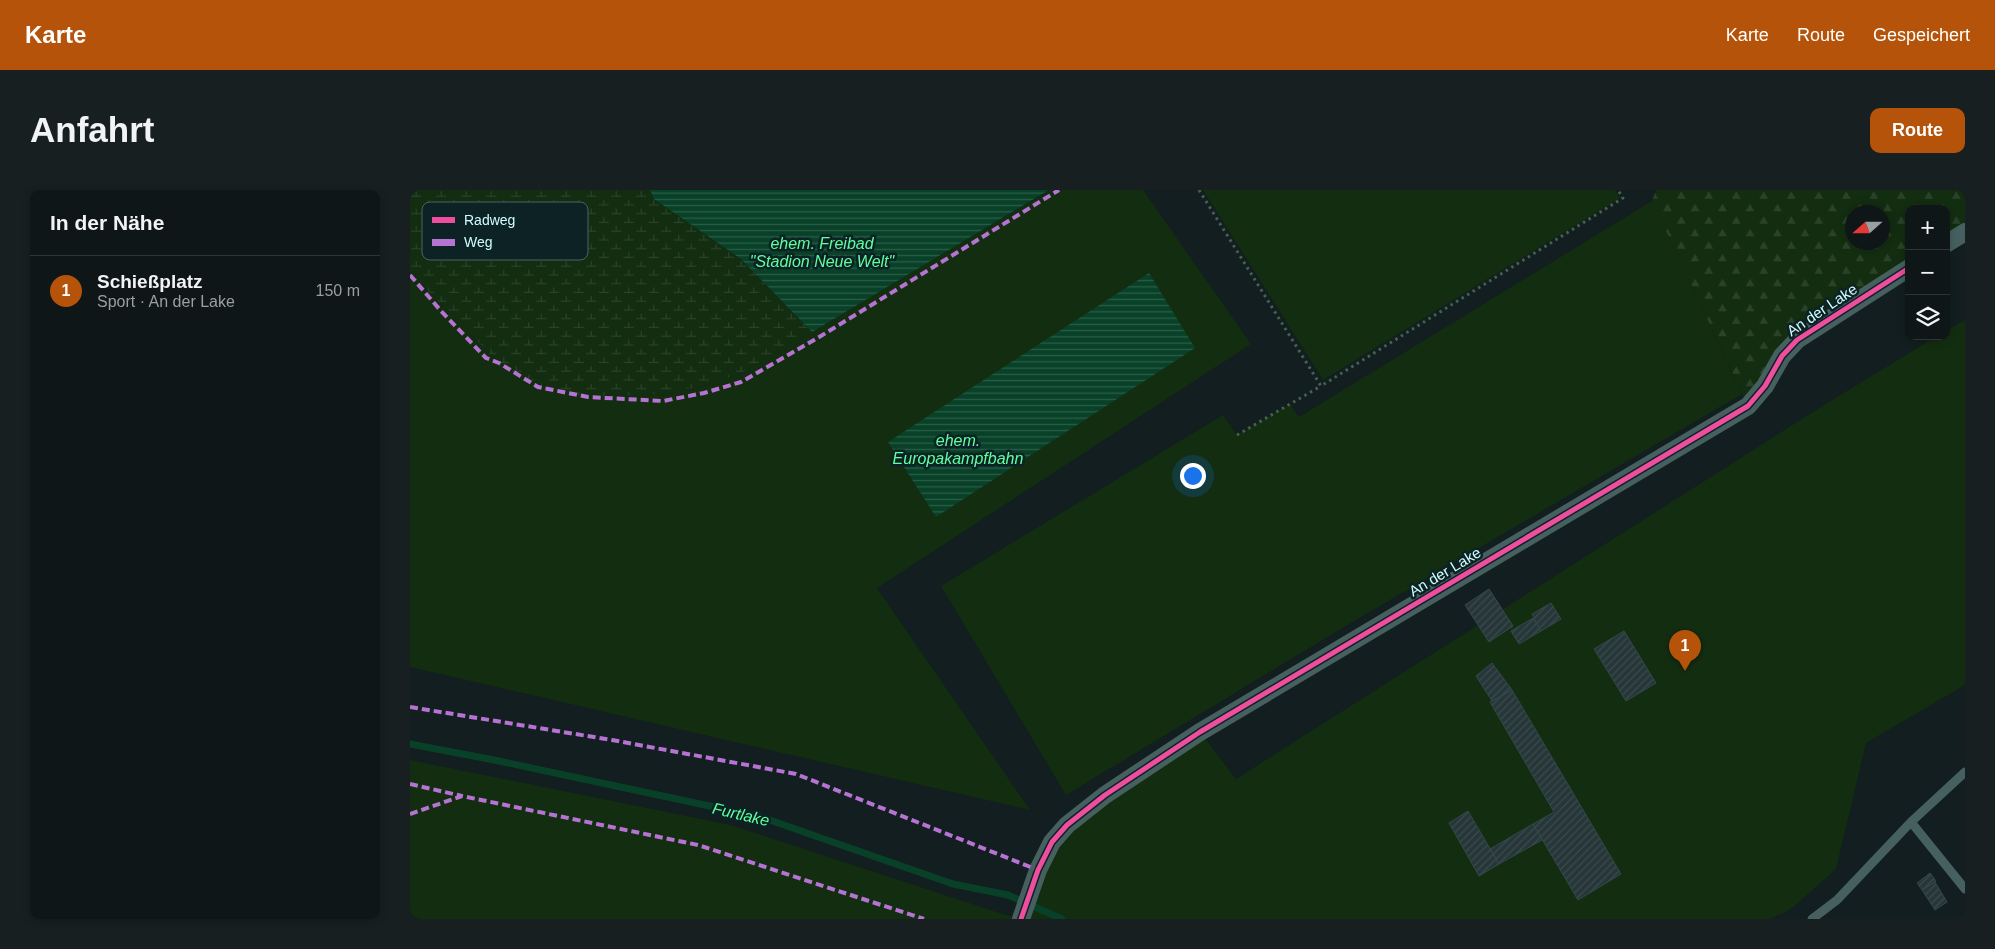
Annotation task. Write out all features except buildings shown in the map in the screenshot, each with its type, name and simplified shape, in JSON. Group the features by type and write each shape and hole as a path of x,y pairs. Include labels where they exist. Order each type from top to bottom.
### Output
{"street":[{"path":"1950,241 1965,232"},
{"name":"An der Lake","path":"1021,919 1044,855 1060,833 1105,795 1208,727 1748,406 1765,386 1782,356 1797,340 1905,271"}],"lane":[{"path":"1812,919 1837,900 1911,822 1965,772"},
{"path":"1911,822 1965,889"}],"path":[{"path":"1199,190 1321,386"},
{"path":"1237,435 1321,386 1623,198 1618,190"}],"green space":[{"path":"410,190 650,190 654,199 741,259 812,332 740,374 702,386 663,394 588,397 538,387 499,363 410,273"},
{"path":"1050,190 1143,190 1251,344 877,588 1030,810 410,667 410,273 499,363 588,397 663,394 702,386 740,374"},
{"path":"1203,190 1615,190 1620,198 1323,380"},
{"path":"1656,190 1965,190 1965,231 1950,240 1950,205 1905,205 1905,270 1803,335 1748,406 1652,201"},
{"path":"1652,201 1742,394 1349,624 1066,795 941,586 1223,415 1237,435 1290,404 1299,417"},
{"path":"1965,320 1965,685 1866,743 1836,869 1791,909 1770,919 1021,919 1052,842 1200,732 1236,779 1816,410 1930,340 1950,340 1950,329"},
{"path":"410,760 731,825 1012,917 1012,919 410,919"}],"water":[{"name":"ehem. Freibad \"Stadion Neue Welt\"","path":"650,190 1049,190 812,332 741,259 654,199"},
{"name":"ehem. Europakampfbahn","path":"1149,273 1195,348 936,517 888,442"}],"waterway":[{"name":"Furtlake","path":"410,744 761,817 953,884 1008,895 1062,919"}],"marked path":[{"path":"410,275 486,358 499,363 538,387 588,397 663,401 704,393 741,382 816,339 1059,190"},
{"path":"410,707 612,740 796,774 1038,870"},
{"path":"410,784 462,796"},
{"path":"410,814 462,796 698,845 924,919"}],"cycle path":[{"path":"1021,919 1038,870 1052,842 1067,825 1105,795 1200,732 1748,406 1765,386 1782,356 1797,340 1905,271"}],"place":[{"name":"Schießplatz","path":"1685,671"}]}
